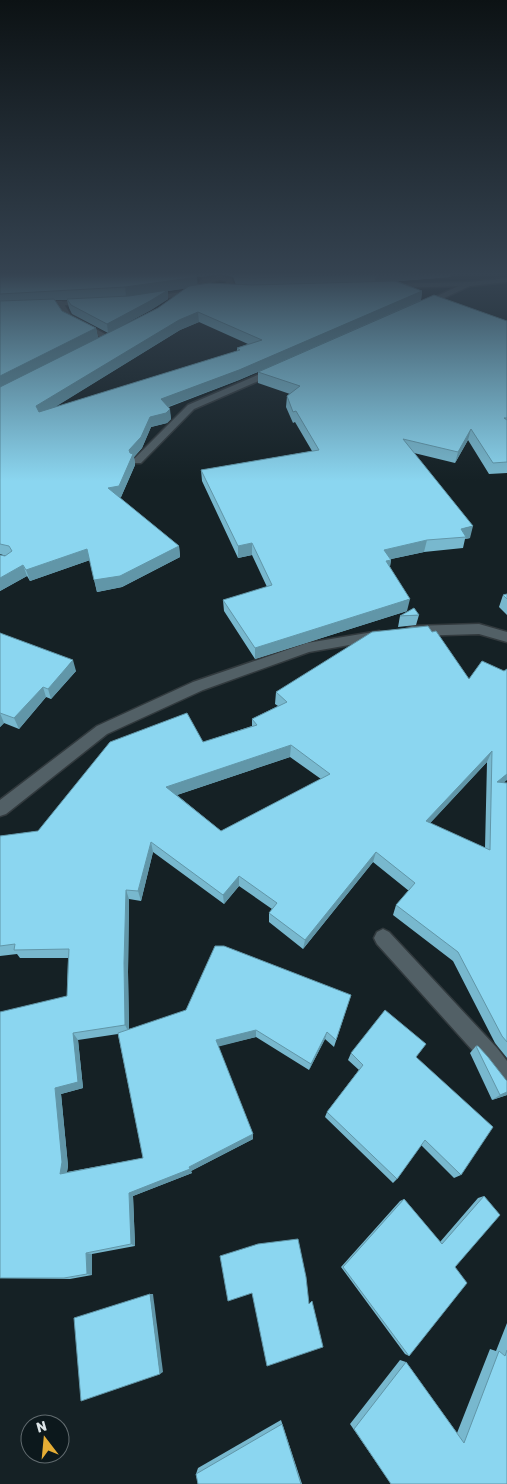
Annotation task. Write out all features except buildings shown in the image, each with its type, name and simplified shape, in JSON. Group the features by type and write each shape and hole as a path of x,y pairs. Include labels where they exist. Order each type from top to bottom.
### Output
{"street":[{"path":"137,461 191,407 289,365"},
{"path":"0,809 102,730 181,694 307,648 393,634 479,629 507,637"},
{"path":"384,938 490,1055 507,1078"}]}
